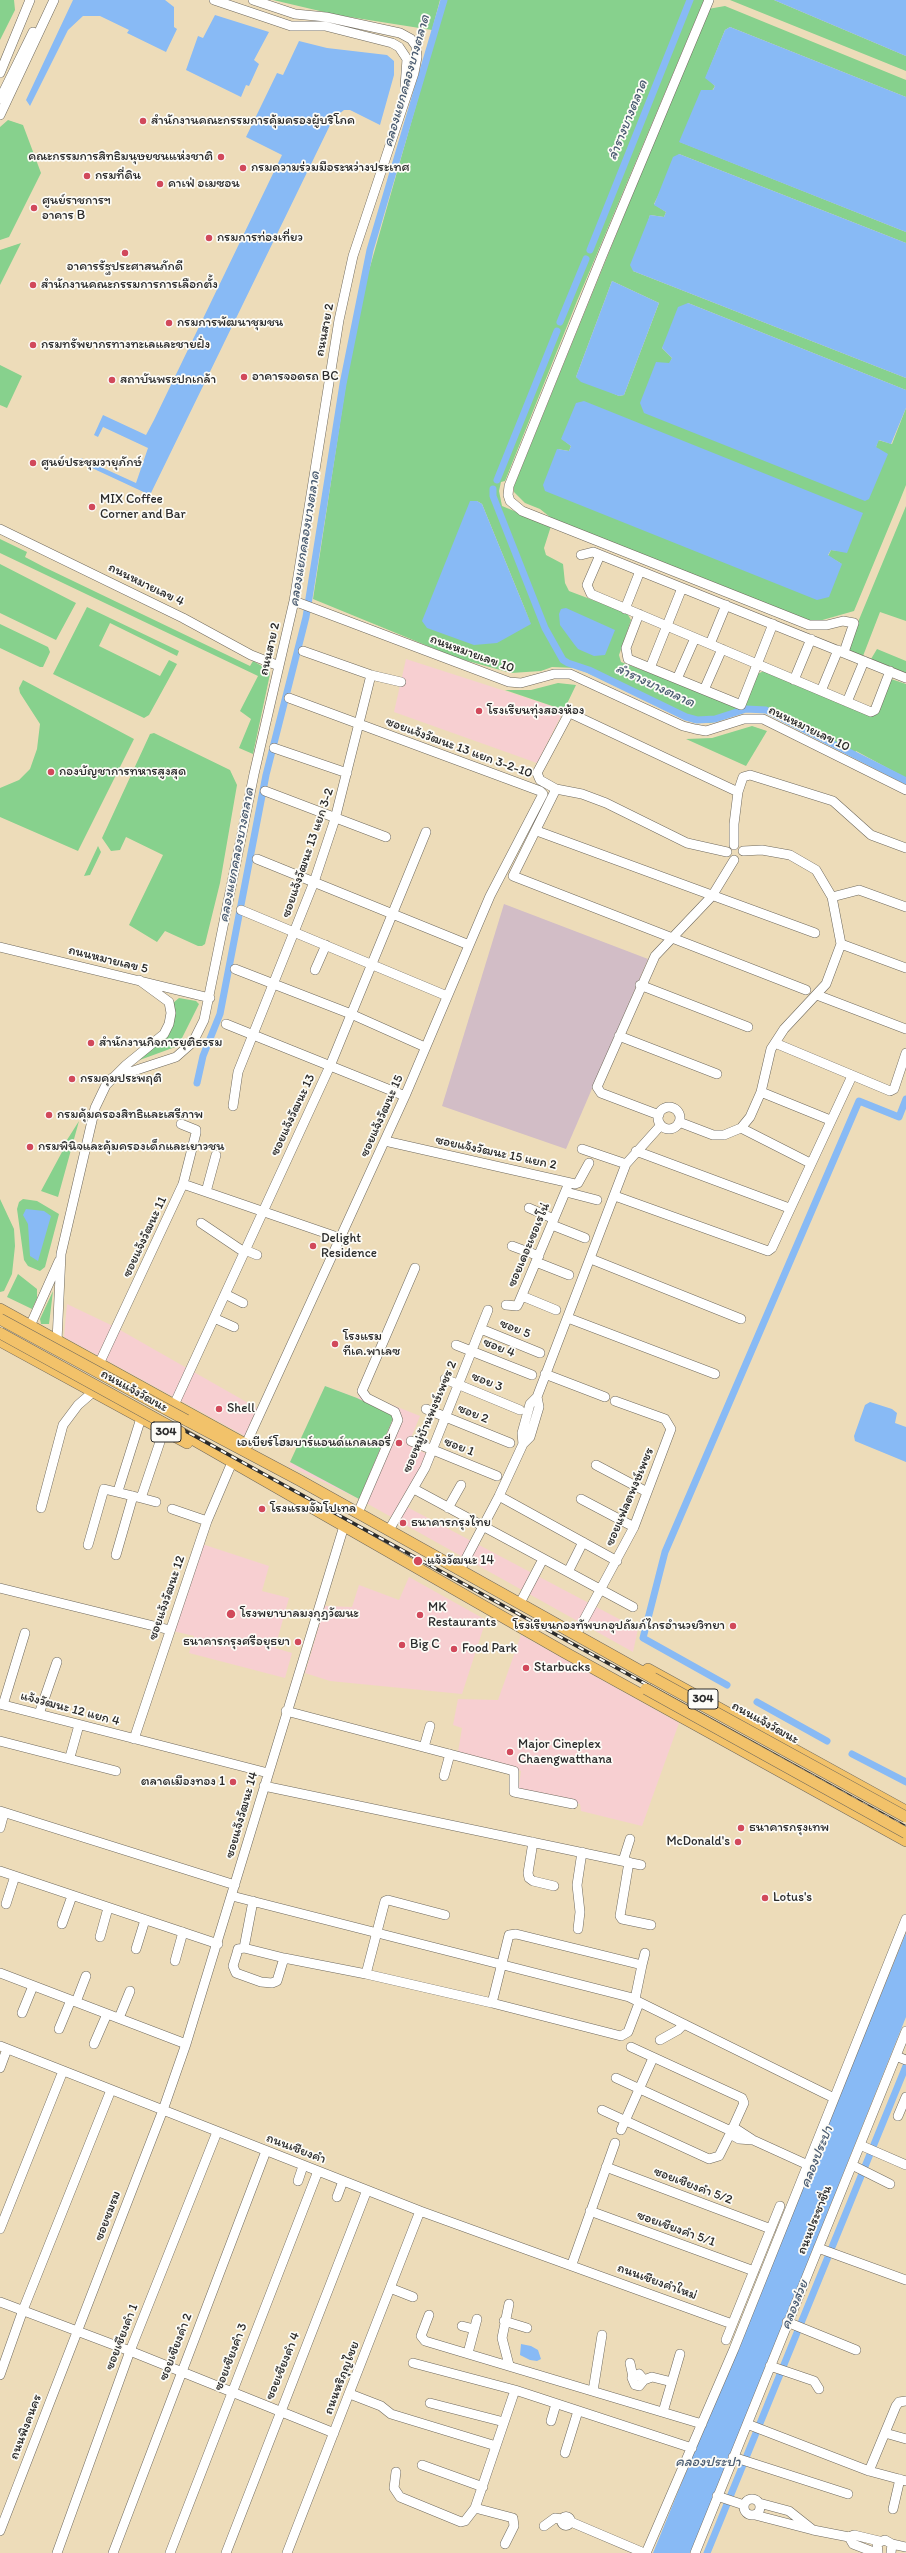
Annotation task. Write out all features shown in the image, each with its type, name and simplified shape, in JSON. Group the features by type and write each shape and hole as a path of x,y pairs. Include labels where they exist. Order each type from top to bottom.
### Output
{"main road":[{"name":"ถนนแจ้งวัฒนะ","path":"1,1313 30,1326 246,1444 299,1480"},
{"name":"ถนนแจ้งวัฒนะ","path":"1,1313 186,1420 299,1480 653,1678 906,1817"},
{"path":"0,1330 6,1320 1,1313"},
{"path":"17,1350 30,1326"},
{"name":"ถนนแจ้งวัฒนะ","path":"0,1333 180,1432 765,1764 906,1841"},
{"name":"ถนนแจ้งวัฒนะ","path":"0,1341 282,1495 317,1510"},
{"path":"58,1373 55,1365 57,1356 64,1348 70,1348"},
{"name":"ถนนแจ้งวัฒนะ","path":"524,1605 578,1631 906,1811"},
{"name":"ถนนแจ้งวัฒนะ","path":"528,1629 566,1646 646,1689 906,1833"},
{"path":"765,1764 780,1767 789,1760 790,1752 782,1742"},
{"path":"862,1818 856,1811 860,1797 866,1793 877,1795"}],"street":[{"path":"0,58 29,0"},
{"path":"0,73 29,0"},
{"path":"2,112 53,0"},
{"path":"0,99 34,30 53,0"},
{"path":"214,0 291,26 325,26 392,43 399,47 407,59 405,97"},
{"path":"253,0 295,14 326,17 393,31 411,39 416,46 417,57 405,97"},
{"path":"709,0 602,256 509,486 508,495 510,501 522,511 809,625 827,625 843,620 854,623 821,691"},
{"name":"ถนนสาย 2","path":"112,1078 176,1057 185,1051 199,1032 210,998 250,793 294,601 341,313 354,256 405,97"},
{"name":"ถนนหมายเลข 4","path":"0,529 183,618 251,655 279,666"},
{"path":"581,555 593,552 906,678"},
{"path":"600,555 587,585 588,592 847,702 873,711 890,671"},
{"path":"625,608 640,571"},
{"path":"650,668 682,588"},
{"name":"ถนนหมายเลข 10","path":"294,601 509,682 521,684 554,674 574,675 683,726 706,730 744,719 763,719 906,790"},
{"path":"710,644 726,605"},
{"path":"639,614 626,648 625,655 629,660 741,705 773,624"},
{"path":"677,679 695,638"},
{"path":"794,680 811,639"},
{"path":"704,690 722,649"},
{"path":"303,650 371,674 400,682"},
{"path":"847,702 864,661"},
{"name":"ซอยแจ้งวัฒนะ 13 แยก 3-2","path":"233,1106 238,1072 314,882 336,819 360,726 371,674"},
{"name":"ซอยแจ้งวัฒนะ 13 แยก 3-2-10","path":"289,698 360,726 540,791 543,798"},
{"path":"734,860 727,852 687,843 606,803 582,794 556,789 540,780 537,773 568,715 572,714 738,792"},
{"path":"274,748 347,773"},
{"path":"734,845 734,824 738,792 743,778 750,775 812,793 833,801 871,835 906,848"},
{"path":"556,789 538,830 513,876 806,990"},
{"path":"265,791 386,837"},
{"name":"ซอยแจ้งวัฒนะ 15","path":"246,1444 386,1140 490,896 543,798"},
{"path":"538,830 712,896 815,933"},
{"name":"ซอยแจ้งวัฒนะ 13","path":"174,1405 330,1066 426,832"},
{"path":"679,1122 713,1135 724,1135 741,1128 750,1117 761,1092 767,1062 774,1043 784,1029 817,995 831,975 841,944 832,897 816,870 804,861 776,852 743,851 738,845 734,845 728,848 727,852"},
{"path":"659,1115 598,1091 597,1087 640,985 655,956 712,896 734,860 740,858 743,851"},
{"path":"257,859 469,945"},
{"path":"832,897 859,890 906,907"},
{"path":"241,910 447,996"},
{"path":"841,944 906,968"},
{"path":"316,970 326,945"},
{"name":"ถนนหมายเลข 5","path":"0,947 210,998"},
{"path":"235,969 351,1014 425,1047"},
{"path":"57,1341 61,1254 89,1127 99,1098 112,1078 164,1034 169,1024 171,1013 169,1002 139,980"},
{"path":"640,985 748,1027"},
{"path":"817,995 906,1029"},
{"path":"226,1024 405,1096"},
{"path":"619,1036 717,1074"},
{"path":"774,1043 890,1091 894,1089 906,1052"},
{"path":"615,1196 768,1251 772,1248 830,1120 852,1076"},
{"path":"761,1092 830,1120"},
{"path":"673,1108 680,1115 679,1122 675,1127 669,1129 661,1125 659,1115 663,1110 673,1108"},
{"name":"ซอยแจ้งวัฒนะ 11","path":"99,1364 183,1184 196,1130 182,1124"},
{"path":"460,1570 499,1496 523,1444 522,1433 530,1404 537,1397 591,1259 626,1164 636,1150 661,1125"},
{"path":"741,1128 810,1163"},
{"name":"ซอยแจ้งวัฒนะ 15 แยก 2","path":"386,1140 455,1158 569,1183 578,1183 589,1162"},
{"path":"582,1149 626,1164"},
{"path":"636,1150 790,1208"},
{"path":"206,1192 216,1155"},
{"name":"ซอยเดอะเซอเรโน่","path":"506,1305 517,1306 569,1183"},
{"path":"183,1184 340,1238"},
{"path":"566,1192 597,1200"},
{"path":"529,1208 585,1238"},
{"path":"201,1223 245,1251 257,1255"},
{"path":"512,1246 569,1275"},
{"path":"30,1326 61,1254"},
{"path":"591,1259 741,1319"},
{"path":"358,1513 398,1420 395,1412 367,1398 362,1394 362,1391 415,1268"},
{"path":"225,1294 243,1303"},
{"path":"522,1296 556,1310"},
{"name":"ซอยหมู่บ้านพงษ์เพชร 2","path":"389,1530 414,1489 433,1450 488,1310"},
{"path":"214,1318 234,1327"},
{"path":"568,1318 715,1374"},
{"name":"ซอย 5","path":"481,1329 540,1353"},
{"name":"ซอย 4","path":"456,1345 532,1375"},
{"path":"545,1374 605,1397"},
{"name":"ซอย 3","path":"445,1379 520,1410"},
{"path":"41,1508 63,1425 78,1405 93,1392"},
{"name":"ซอยแฟลตพงษ์เพชร","path":"578,1631 634,1527 671,1429 670,1424 666,1419 615,1401"},
{"name":"ซอย 2","path":"426,1409 510,1443"},
{"path":"118,1492 141,1418"},
{"path":"116,1554 164,1430"},
{"name":"ซอย 1","path":"411,1441 497,1476"},
{"path":"596,1465 647,1492"},
{"name":"ซอยแจ้งวัฒนะ 12","path":"134,1739 207,1521 230,1467"},
{"path":"448,1508 461,1485"},
{"path":"88,1545 101,1493 107,1488 156,1502"},
{"path":"414,1489 633,1607"},
{"path":"499,1496 617,1560"},
{"path":"581,1500 634,1527"},
{"path":"172,1509 207,1521"},
{"name":"ซอยแจ้งวัฒนะ 14","path":"163,2110 218,1944 286,1711 344,1526"},
{"path":"568,1572 583,1542"},
{"path":"524,1605 543,1559"},
{"path":"0,1588 170,1630"},
{"path":"2,1704 25,1633"},
{"path":"39,1714 57,1662"},
{"name":"แจ้งวัฒนะ 12 แยก 4","path":"2,1704 134,1739 268,1772"},
{"path":"286,1711 516,1772 513,1791 515,1793 573,1804"},
{"path":"70,1758 80,1725"},
{"path":"424,1747 430,1726"},
{"path":"0,1741 116,1771"},
{"path":"444,1776 450,1754"},
{"path":"264,1786 641,1865"},
{"path":"0,1828 2,1812 235,1885"},
{"path":"630,1839 620,1916 622,1919 651,1925"},
{"path":"533,1842 528,1873 529,1878 533,1881 554,1886"},
{"path":"578,1929 580,1912 577,1885 582,1852"},
{"path":"0,1871 218,1944"},
{"path":"6,1904 15,1876"},
{"path":"62,1924 72,1896"},
{"path":"232,1896 502,1964 637,2001 834,2098"},
{"path":"366,1974 386,1900 445,1915"},
{"path":"244,1948 253,1902"},
{"path":"100,1937 108,1908"},
{"path":"544,2526 555,2518 567,2520 645,2553 702,2424 808,2165 906,1919"},
{"path":"136,1949 145,1920"},
{"path":"175,1961 183,1932"},
{"path":"492,2003 509,1936 512,1934 642,1965"},
{"path":"284,1958 277,1981 272,1983 261,1982 239,1976 234,1970 238,1949 244,1948 492,2003 621,2036 628,2032 637,2001 645,1953"},
{"path":"0,1973 186,2044"},
{"path":"59,2029 86,1976"},
{"path":"22,2013 33,1986"},
{"path":"120,2018 130,1991"},
{"path":"94,2044 107,2014"},
{"path":"660,2040 678,2030 684,2024"},
{"name":"ถนนประชาชื่น","path":"695,2553 720,2497 740,2459 750,2425 790,2323 824,2251 858,2168 863,2146 901,2058 906,2032"},
{"path":"602,2110 709,2159 719,2156 744,2103 742,2098 631,2047"},
{"path":"0,2068 4,2048"},
{"name":"ถนนเชียงคำ","path":"4,2048 420,2211"},
{"path":"621,2130 653,2058"},
{"path":"0,2230 63,2071"},
{"path":"616,2078 731,2131 739,2139 753,2140 808,2165"},
{"path":"0,2375 23,2310 111,2090"},
{"path":"898,2116 906,2097"},
{"name":"ซอยชมรม","path":"77,2331 163,2110"},
{"name":"ซอยเชียงคำ 1","path":"57,2553 130,2350 217,2132"},
{"path":"572,2264 615,2143"},
{"path":"863,2146 906,2165"},
{"name":"ซอยเชียงคำ 2","path":"113,2553 266,2151"},
{"path":"298,2181 304,2166"},
{"name":"ซอยเชียงคำ 5/2","path":"606,2167 771,2229"},
{"path":"858,2168 890,2184"},
{"name":"ซอยเชียงคำ 3","path":"170,2553 231,2391 318,2171"},
{"path":"337,2197 343,2181"},
{"name":"ซอยเชียงคำ 4","path":"226,2553 280,2410 367,2190"},
{"path":"726,2340 780,2206"},
{"name":"ถนนเชียงคำใหม่","path":"420,2211 572,2264 732,2324"},
{"name":"ถนนหริภุญไชย","path":"287,2553 420,2211"},
{"name":"ซอยเชียงคำ 5/1","path":"590,2211 754,2271"},
{"path":"824,2251 906,2280"},
{"path":"390,2288 413,2297"},
{"path":"0,2302 130,2350 334,2433"},
{"path":"509,2304 504,2321 502,2338 509,2365"},
{"path":"429,2315 422,2333 422,2338 702,2424"},
{"path":"468,2353 477,2319"},
{"path":"504,2321 527,2328"},
{"path":"790,2323 856,2350"},
{"path":"462,2326 474,2329"},
{"name":"ถนนพิงคนคร","path":"0,2531 77,2331"},
{"path":"593,2391 602,2335"},
{"path":"663,2412 680,2354"},
{"path":"413,2363 515,2390 692,2448"},
{"path":"630,2363 633,2377 632,2382 635,2386 639,2386 644,2380 652,2377 672,2382"},
{"path":"773,2367 814,2381 819,2389"},
{"path":"396,2472 394,2488 400,2497 461,2522 470,2518 476,2508 515,2390"},
{"path":"350,2394 381,2406 391,2414 496,2446"},
{"path":"869,2471 896,2406 899,2402 906,2401"},
{"path":"430,2403 504,2422"},
{"path":"551,2421 556,2404"},
{"path":"565,2453 578,2411"},
{"path":"750,2425 869,2471 903,2480 893,2509"},
{"path":"885,2433 906,2439"},
{"path":"740,2459 848,2494"},
{"path":"422,2465 483,2487"},
{"path":"720,2497 740,2504 747,2514 849,2537 854,2535 879,2541 885,2540 891,2549 906,2547"},
{"path":"740,2504 750,2499 789,2511 813,2530"},
{"path":"755,2515 759,2511 759,2503"},
{"path":"476,2508 513,2518 514,2526 505,2544"},
{"path":"849,2537 853,2544 877,2553 876,2546 879,2541"}],"shaded area":[{"name":"โรงเรียนทุ่งสองห้อง","path":"406,659 564,710 537,763 394,712"},
{"path":"504,904 648,959 566,1149 442,1106"},
{"path":"67,1304 113,1326 257,1408 245,1436 64,1337"},
{"path":"325,1386 357,1398 365,1394 420,1416 408,1445 427,1454 407,1507 638,1629 633,1652 359,1499 289,1466"},
{"name":"โรงพยาบาลมงกุฎวัฒนะ","path":"202,1544 269,1566 262,1591 289,1598 275,1648 292,1653 285,1678 189,1653 194,1636 173,1631"},
{"name":"Big C","path":"409,1577 486,1620 462,1694 330,1681 305,1673 325,1606 352,1607 359,1585 399,1600"},
{"path":"521,1635 679,1723 642,1826 581,1811 580,1804 518,1792 521,1771 458,1752 462,1728 453,1725 458,1699 498,1700"}],"green space":[{"path":"0,0 14,0 15,10 0,40"},
{"path":"273,0 440,0 432,30 337,15"},
{"path":"446,0 704,0 577,301 505,481 501,482 499,491 502,506 551,526 544,548 546,555 563,564 565,583 569,591 627,613 631,620 619,655 621,662 737,706 757,674 764,671 873,715 891,679 906,684 906,778 856,751 853,756 789,721 769,713 742,711 711,723 695,723 577,668 552,667 541,671 511,673 457,658 313,599 351,351 364,288","holes":["477,501 482,504 531,624"]},
{"path":"730,0 774,0 906,56 906,71"},
{"path":"725,6 906,80 906,97 730,27 725,30 706,77 715,86 680,142 906,232 906,243 679,154 654,204 666,212 664,217 650,215 633,271 906,378 906,390 688,303 662,348 672,358 670,363 876,447 878,440 892,444 906,408 906,485 900,500 854,611 819,621 807,620 555,521 540,509 525,503 514,492 514,486 708,9","holes":["612,281 659,303 624,395 619,396 576,377","562,439 847,552 831,550 828,556 842,564 557,449 569,451 571,446"]},
{"path":"8,120 23,125 41,173 9,237 0,240 0,127"},
{"path":"21,243 0,285 0,250"},
{"path":"0,365 22,376 7,408 0,405"},
{"path":"906,506 906,621 880,612 863,656 848,650 851,639"},
{"path":"0,539 27,552 25,557 44,567 250,666 253,661 269,670 270,674 253,754 239,748 251,719 240,711 258,676 0,553"},
{"path":"0,564 76,603 56,640 0,613"},
{"path":"87,607 179,651 177,656 110,623 99,646 160,676 169,660 177,664 149,715 144,718 53,674"},
{"path":"0,624 48,647 50,652 43,667 40,667 0,648"},
{"path":"877,649 906,661 906,673 871,659"},
{"path":"23,680 134,739 78,851 0,817 0,788 19,780 30,769 37,749 40,724 20,693 19,688"},
{"path":"558,683 576,685 564,710 505,690 531,690"},
{"path":"752,726 767,731 746,766 686,739 712,738"},
{"path":"154,733 230,770 237,785 220,883 205,944 202,946 198,946 165,931 157,942 129,925 163,855 126,837 120,850 111,851 102,838 150,734"},
{"path":"98,846 101,852 90,875 84,876"},
{"path":"179,998 196,1001 199,1004 178,1046 137,1061 168,1033 173,1003"},
{"path":"79,1121 58,1197 41,1191 62,1152 60,1151"},
{"path":"0,1199 14,1229 15,1246 12,1274 4,1291 0,1292"},
{"path":"23,1199 37,1201 59,1214 45,1267 40,1271 28,1266 24,1260 17,1209 19,1202"},
{"path":"18,1274 37,1289 37,1298 32,1309 7,1297"},
{"path":"53,1291 49,1324 41,1324 40,1319"},
{"path":"325,1386 357,1398 394,1416 359,1499 290,1462"}],"water":[{"path":"73,0 165,0 174,7 174,27 177,29 166,52 127,33 129,30 100,16 83,16 68,30 30,106 26,100"},
{"path":"774,0 906,0 906,56"},
{"path":"215,15 269,32 254,60 259,64 249,86 246,85 241,97 186,70 198,36 203,38"},
{"path":"730,27 906,97 906,232 679,142 701,90 713,90 715,86 705,78 725,30"},
{"path":"299,41 327,48 387,55 394,61 394,75 380,125 350,110 344,110 333,119 150,495 79,462 81,458 136,483 148,448 103,427 98,437 94,435 103,415 146,435 154,420 282,155 246,137 277,73 283,75"},
{"path":"679,154 906,243 906,378 633,271 630,265 650,215 664,217 666,212 654,205 673,157"},
{"path":"612,281 659,303 624,395 619,396 581,382 576,377"},
{"path":"688,303 906,390 906,408 891,444 879,440 876,447 888,454 869,499 865,501 644,413 640,403 656,362 669,363 672,358 662,348 678,307"},
{"path":"584,401 863,513 847,553 831,550 828,555 842,564 829,597 817,600 545,491 543,485 557,449 569,451 571,446 561,439 576,403"},
{"path":"470,501 477,501 482,504 531,624 497,643 474,645 427,628 422,621"},
{"path":"566,608 615,630 605,655 594,656 578,649 560,625 559,614 561,609"},
{"path":"26,1209 44,1211 51,1216 38,1261 30,1256 28,1224 23,1215"},
{"path":"870,1402 892,1409 897,1413 895,1423 906,1427 906,1462 855,1441 854,1436 865,1405"},
{"name":"คลองประปา","path":"906,1933 906,2017 691,2553 653,2553"},
{"path":"521,2344 531,2346 538,2350 541,2359 537,2361 530,2360 520,2355"}],"waterway":[{"name":"คลองแยกคลองบางตลาด","path":"197,1083 203,1056 220,1014 266,775 306,617 343,384 370,250 444,0"},
{"name":"ลำรางบางตลาด","path":"590,250 690,0"},
{"name":"ลำรางบางตลาด","path":"560,322 586,259"},
{"name":"ลำรางบางตลาด","path":"497,480 557,331"},
{"name":"ลำรางบางตลาด","path":"493,489 493,496 545,628 563,660 589,670 686,717 697,720 715,719 746,709 766,710 906,781"},
{"path":"727,1685 643,1638 665,1552 859,1101 899,1117 906,1099"},
{"path":"757,1702 827,1741"},
{"path":"852,1754 906,1782"},
{"name":"คลองส่วย","path":"707,2553 906,2066"}],"railway":[{"path":"0,1329 906,1827"}],"place":[{"name":"สำนักงานคณะกรรมการคุ้มครองผู้บริโภค","path":"143,121"},
{"name":"คณะกรรมการสิทธิมนุษยชนแห่งชาติ","path":"221,157"},
{"name":"กรมความร่วมมือระหว่างประเทศ","path":"243,168"},
{"name":"กรมที่ดิน","path":"87,176"},
{"name":"คาเฟ่ อเมซอน","path":"160,184"},
{"name":"ศูนย์ราชการฯ อาคาร B","path":"34,208"},
{"name":"กรมการท่องเที่ยว","path":"209,238"},
{"name":"อาคารรัฐประศาสนภักดี","path":"125,253"},
{"name":"สำนักงานคณะกรรมการการเลือกตั้ง","path":"33,285"},
{"name":"กรมการพัฒนาชุมชน","path":"169,323"},
{"name":"กรมทรัพยากรทางทะเลและชายฝั่ง","path":"33,345"},
{"name":"อาคารจอดรถ BC","path":"244,377"},
{"name":"สถาบันพระปกเกล้า","path":"112,380"},
{"name":"ศูนย์ประชุมวายุภักษ์","path":"33,463"},
{"name":"MIX Coffee Corner and Bar","path":"92,507"},
{"name":"โรงเรียนทุ่งสองห้อง","path":"479,711"},
{"name":"กองบัญชาการทหารสูงสุด","path":"51,772"},
{"name":"สำนักงานกิจการยุติธรรม","path":"91,1043"},
{"name":"กรมคุมประพฤติ","path":"72,1079"},
{"name":"กรมคุ้มครองสิทธิและเสรีภาพ","path":"49,1115"},
{"name":"กรมพินิจและคุ้มครองเด็กและเยาวชน","path":"30,1147"},
{"name":"Delight Residence","path":"313,1246"},
{"name":"โรงแรม ทีเค.พาเลซ","path":"335,1344"},
{"name":"Shell","path":"219,1409"},
{"name":"เอเบียร์โฮมบาร์แอนด์แกลเลอรี่","path":"399,1443"},
{"name":"โรงแรมจัมโปเทล","path":"262,1509"},
{"name":"ธนาคารกรุงไทย","path":"403,1523"},
{"name":"แจ้งวัฒนะ 14","path":"418,1561"},
{"name":"โรงพยาบาลมงกุฎวัฒนะ","path":"231,1614"},
{"name":"MK Restaurants","path":"420,1615"},
{"name":"โรงเรียนกองทัพบกอุปถัมภ์ไกรอำนวยวิทยา","path":"733,1626"},
{"name":"ธนาคารกรุงศรีอยุธยา","path":"298,1642"},
{"name":"Big C","path":"402,1645"},
{"name":"Food Park","path":"454,1649"},
{"name":"Starbucks","path":"526,1668"},
{"name":"Major Cineplex Chaengwatthana","path":"510,1752"},
{"name":"ตลาดเมืองทอง 1","path":"233,1782"},
{"name":"ธนาคารกรุงเทพ","path":"741,1828"},
{"name":"McDonald's","path":"738,1842"},
{"name":"Lotus's","path":"765,1898"}]}
